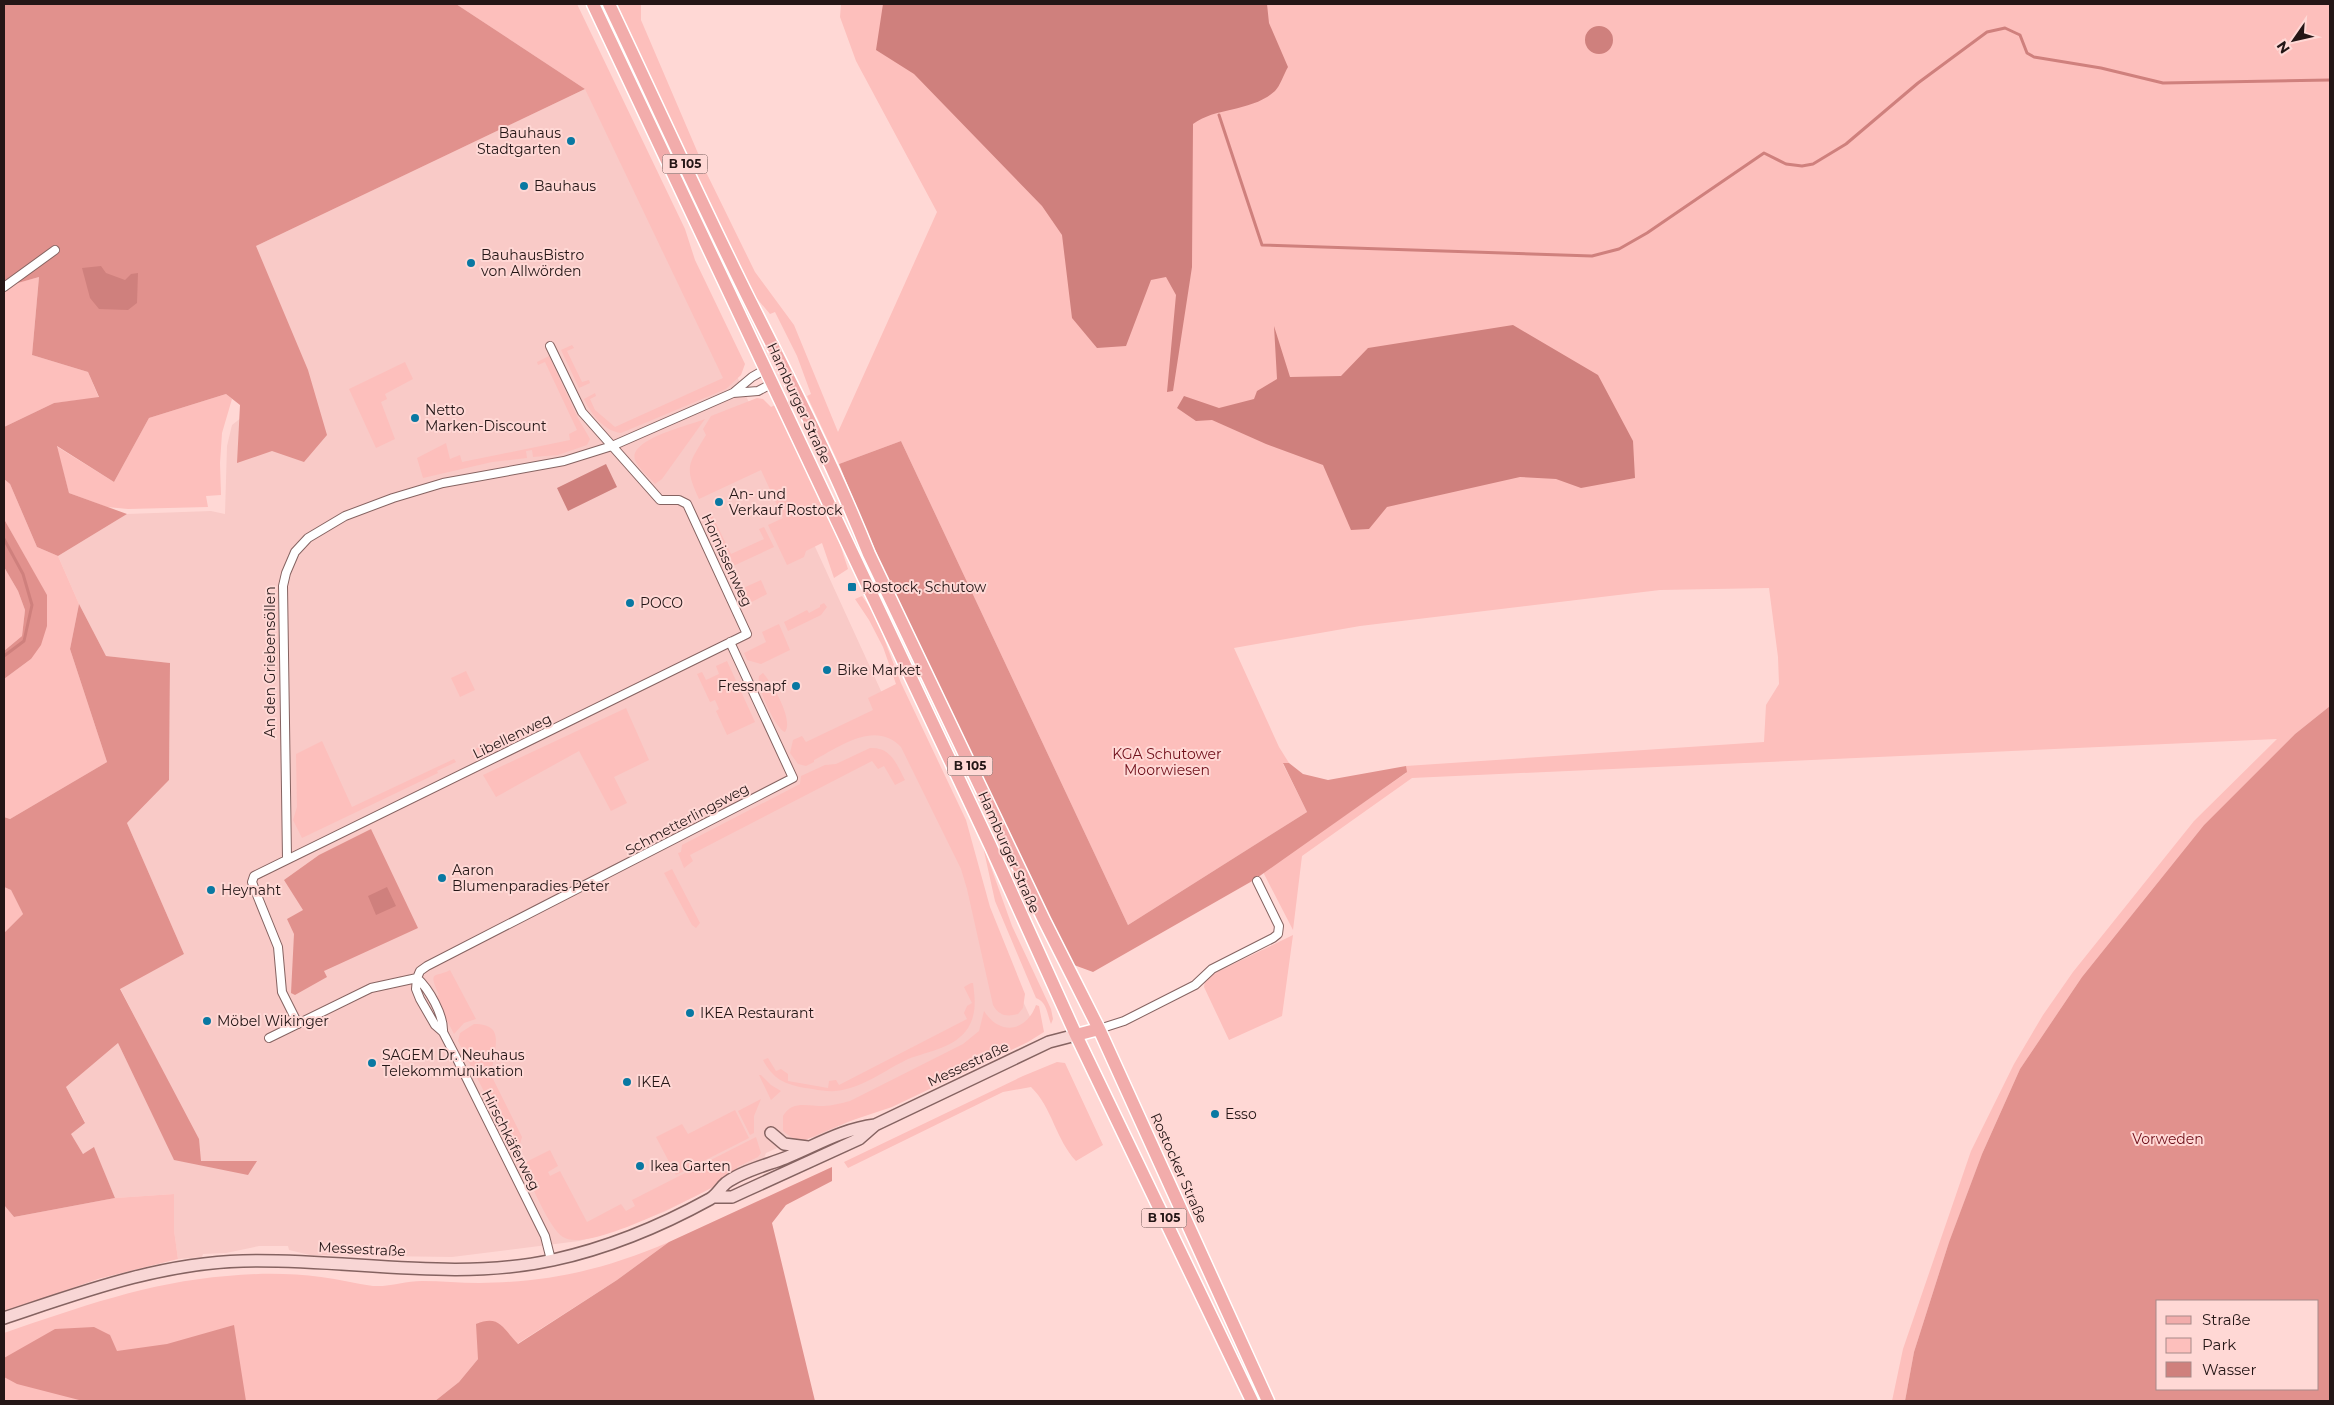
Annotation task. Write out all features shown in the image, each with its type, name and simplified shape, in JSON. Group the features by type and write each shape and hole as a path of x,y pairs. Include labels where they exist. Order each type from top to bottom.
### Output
{"main road":[{"name":"Hamburger Straße","path":"593,4 986,836 1076,1035"},
{"name":"Hamburger Straße","path":"609,4 750,301 782,362 848,501 869,554 1001,831 1099,1029"},
{"name":"An den Griebensöllen","path":"766,369 782,362"},
{"name":"An den Griebensöllen","path":"773,383 788,376"},
{"path":"1076,1035 1099,1029"},
{"name":"Rostocker Straße","path":"1099,1029 1268,1401"},
{"name":"Messestraße","path":"713,1197 732,1197 859,1139 875,1125 1049,1042 1076,1035"},
{"name":"B 105","path":"1076,1035 1252,1401"},
{"name":"Messestraße","path":"4,1318 118,1280 151,1272 211,1263 284,1261 424,1268 471,1268 551,1260 621,1240 713,1197 726,1183 853,1128 875,1125"},
{"path":"771,1133 784,1144 810,1148"}],"street":[{"path":"4,287 56,250"},
{"path":"550,346 582,412 612,446"},
{"name":"An den Griebensöllen","path":"287,858 283,586 295,552 308,538 345,516 393,498 443,483 564,461 612,446 733,393 752,377 766,369"},
{"name":"An den Griebensöllen","path":"733,393 758,390 773,383"},
{"name":"Hornissenweg","path":"612,446 660,500 680,500 687,504 748,634"},
{"name":"Libellenweg","path":"287,858 672,673 748,634"},
{"name":"Schmetterlingsweg","path":"270,1038 371,988 417,978 420,971 428,966 793,778 730,642"},
{"path":"287,858 258,872 252,882 278,947 282,992 298,1024"},
{"path":"1099,1029 1124,1022 1195,985 1212,969 1278,934 1279,926 1257,881"},
{"name":"Hirschkäferweg","path":"417,978 424,985 444,1023 443,1032 545,1236 551,1260"}],"shaded area":[{"path":"602,81 1037,1032 815,1137 795,1140 766,1153 764,1158 743,1168 744,1171 664,1212 605,1234 579,1241 452,1257 310,1255 289,1250 288,1246 259,1246 226,1253 203,1254 202,1257 178,1259 174,1230 174,1194 115,1198 94,1148 83,1154 70,1133 85,1122 66,1087 118,1043 174,1159 179,1103 120,988 184,954 127,823 169,780 170,663 106,656 79,604 58,556 127,514 211,511 225,514 227,446 232,425 246,414 256,246"}],"green space":[{"path":"4,4 456,4 585,89 256,246 308,370 327,435 304,462 272,451 237,463 240,405 226,394 149,418 114,482 57,446 69,493 127,514 58,556 37,547 10,484 4,479 4,427 54,403 99,397 88,372 32,355 39,277 4,287"},
{"path":"456,4 577,4 685,229 695,260 745,364 741,375 726,389 621,433 609,429 590,410 584,399 595,393 596,396 590,399 595,410 615,427 723,378 585,89"},
{"name":"KGA Schutower Moorwiesen","path":"616,4 641,4 641,20 706,172 755,272 794,325 838,432 937,212 856,61 840,17 841,4 2330,4 2330,706 2295,734 2204,825 2082,977 2020,1069 1982,1154 1949,1242 1914,1352 1905,1401 1892,1401 1903,1349 1971,1151 2014,1064 2043,1015 2073,972 2194,821 2277,739 1412,778 1302,856 1293,930 1263,872 1406,773 1406,766 1764,742 1766,705 1779,684 1778,657 1769,588 1660,590 1360,626 1234,648 1279,747 1289,763 1283,764 1307,812 1128,925 901,441 839,464 807,396 811,394 797,356 775,312 770,314 753,294"},
{"path":"39,277 32,355 88,372 99,398 54,403 4,427 4,287"},
{"path":"572,345 574,348 567,351 582,382 589,380 590,383 579,388 561,350"},
{"path":"549,356 590,439 587,445 558,455 533,457 532,450 526,451 527,458 492,462 423,478 417,458 446,443 450,459 460,455 462,462 570,440 569,434 577,430 545,362 538,365 537,362"},
{"path":"405,362 413,379 385,394 387,399 381,402 395,439 376,448 349,389"},
{"path":"226,394 232,399 222,433 220,463 221,495 206,496 208,507 128,509 107,507 69,493 56,446 114,482 149,418"},
{"path":"757,398 763,399 771,407 775,405 837,535 848,569 834,578 822,543 806,551 804,557 787,565 768,525 783,518 761,470 699,499 694,488 690,466 695,453 706,435 703,429 711,416"},
{"path":"705,419 662,479 655,484 636,463 635,452 650,439"},
{"path":"901,441 1128,925 1307,812 1283,763 1289,763 1303,774 1328,780 1406,766 1407,772 1254,880 1093,972 1074,965 967,748 888,579 839,464"},
{"path":"4,479 10,484 37,547 58,556 79,604 70,649 107,762 10,819 4,817 4,679 31,659 47,596 4,519"},
{"path":"711,513 731,554 764,539 759,529 764,527 774,547 731,567 706,515"},
{"path":"4,519 47,595 47,626 41,645 31,659 4,679 4,651 22,636 25,610 18,591 4,567"},
{"path":"4,567 18,591 25,610 22,636 4,651"},
{"path":"761,580 767,594 748,604 741,589"},
{"path":"862,596 875,615 901,683 966,820 990,907 1025,994 1023,1008 1018,1014 1004,1015 993,1005 961,869 901,747 891,739 880,736 858,738 806,766 798,764 790,753 793,740 802,736 806,742 873,710 868,698 896,684 883,647 869,620 855,599"},
{"path":"824,603 827,607 821,615 788,631 784,622 807,610 809,613"},
{"path":"79,604 106,656 170,663 169,780 127,823 184,954 120,989 199,1139 201,1161 257,1161 248,1175 174,1160 118,1043 66,1087 85,1123 71,1134 83,1154 94,1147 115,1198 14,1217 4,1205 4,933 23,914 11,890 4,887 4,817 10,819 107,762 70,649"},
{"path":"779,624 790,650 761,664 747,660 744,653 766,642 762,632"},
{"path":"727,661 755,722 727,735 716,711 719,709 715,700 710,702 697,674 702,672 706,680 719,674 716,666"},
{"path":"466,671 475,690 460,697 451,678"},
{"path":"763,673 781,701 787,719 785,732 772,716 764,698 759,681 759,676"},
{"name":"Vorweden","path":"2330,706 2330,1401 1905,1401 1914,1352 1949,1242 1982,1154 2020,1069 2082,977 2204,825 2295,734"},
{"path":"626,708 649,760 614,777 627,803 611,811 579,751 496,797 483,775"},
{"path":"497,738 500,744 483,752 481,750 478,751 479,754 471,758 473,755 471,751"},
{"path":"322,741 352,807 454,759 456,762 437,771 438,773 302,838 293,820 297,807 296,754"},
{"path":"870,748 877,748 888,753 896,762 905,780 895,785 884,766 878,769 872,761 690,855 693,861 684,868 678,853 681,852 682,845 800,784 801,776 825,765 836,764"},
{"path":"371,829 418,928 324,971 327,977 295,995 291,993 294,934 287,919 303,910 284,880 319,855"},
{"path":"982,842 1012,926 1051,1009 1053,1019 1051,1024 1045,1005 1036,998 995,901"},
{"path":"672,869 700,923 696,928 692,925 664,873"},
{"path":"4,887 11,890 23,914 4,933"},
{"path":"1293,935 1282,1016 1229,1040 1204,987 1205,980 1215,973"},
{"path":"450,970 476,1019 464,1023 454,1034 435,997 439,995 434,981 435,976"},
{"path":"973,983 974,989 974,1011 971,1022 963,1035 949,1044 908,1059 854,1087 845,1090 828,1091 791,1085 775,1076 763,1060 768,1058 776,1071 781,1069 788,1074 788,1081 828,1088 829,1081 836,1080 839,1085 967,1019 964,1013 967,1006 972,1003 964,987"},
{"path":"1036,1005 1039,1006 1044,1032 1028,1042 892,1107 847,1122 803,1141 795,1140 783,1131 783,1116 791,1108 801,1105 830,1106 850,1101 963,1044 979,1031 984,1011 997,1024 1012,1028 1026,1021"},
{"path":"474,1024 486,1025 492,1029 495,1035 493,1079 522,1137 520,1144 517,1145 510,1142 458,1041 460,1033"},
{"path":"1057,1062 1065,1063 1103,1145 1076,1161 1063,1143 1044,1104 1031,1087 1003,1092 848,1168 844,1162 1023,1076"},
{"path":"759,1075 771,1085 781,1091 771,1100"},
{"path":"761,1099 754,1116 754,1133 750,1135 738,1111"},
{"path":"735,1110 749,1138 676,1175 656,1137 682,1124 688,1134"},
{"path":"756,1137 761,1153 758,1157 737,1167 740,1173 678,1205 623,1229 598,1237 577,1240 563,1237 552,1225 523,1168 526,1162 550,1150 558,1166 548,1172 550,1176 560,1171 587,1222 621,1204 626,1211 635,1206 632,1200"},
{"path":"832,1167 832,1181 786,1205 772,1223 815,1401 435,1401 459,1382 478,1359 476,1324 484,1321 496,1322 518,1344 617,1280 669,1242"},
{"path":"174,1194 174,1230 178,1259 98,1279 4,1312 4,1205 14,1217 115,1198"},
{"path":"669,1242 617,1280 517,1344 509,1334 478,1344 478,1359 459,1382 435,1401 4,1401 4,1333 141,1290 198,1279 262,1274 310,1276 373,1286 422,1281 479,1283 530,1280 576,1273 599,1267"},
{"path":"234,1325 246,1401 83,1401 17,1384 4,1377 4,1358 55,1329 94,1327 110,1335 117,1351 167,1344"}],"water":[{"path":"883,4 1267,4 1269,23 1288,67 1279,86 1266,98 1256,103 1212,115 1193,124 1192,267 1173,391 1167,392 1176,295 1166,277 1151,280 1126,346 1097,348 1072,318 1062,235 1042,206 914,74 876,50"},
{"path":"1599,26 1609,30 1613,40 1609,50 1599,54 1589,50 1585,40 1589,30"},
{"path":"101,266 106,273 125,280 131,274 138,273 137,303 128,310 99,309 90,298 82,268"},
{"path":"1513,325 1598,375 1633,441 1635,478 1581,488 1556,479 1520,477 1387,507 1369,529 1351,530 1323,465 1266,444 1212,420 1196,421 1177,408 1184,396 1219,408 1254,399 1257,391 1277,379 1274,326 1290,377 1341,376 1368,348"},
{"path":"606,464 617,487 568,511 557,488"},
{"path":"387,887 396,906 376,915 368,896"}],"waterway":[{"path":"1219,115 1262,245 1592,256 1619,249 1647,233 1764,153 1786,164 1802,166 1813,164 1846,144 1918,83 1987,32 2005,28 2020,35 2027,53 2034,57 2101,68 2163,83 2330,80"},
{"path":"4,539 23,574 32,605 24,641 4,656"}],"place":[{"name":"Bauhaus Stadtgarten","path":"571,141"},
{"name":"Bauhaus","path":"524,186"},
{"name":"BauhausBistro von Allwörden","path":"471,263"},
{"name":"Netto Marken-Discount","path":"415,418"},
{"name":"An- und Verkauf Rostock","path":"719,502"},
{"name":"Rostock, Schutow","path":"852,587"},
{"name":"POCO","path":"630,603"},
{"name":"Bike Market","path":"827,670"},
{"name":"Fressnapf","path":"796,686"},
{"name":"Aaron Blumenparadies Peter","path":"442,878"},
{"name":"Heynaht","path":"211,890"},
{"name":"IKEA Restaurant","path":"690,1013"},
{"name":"Möbel Wikinger","path":"207,1021"},
{"name":"SAGEM Dr. Neuhaus Telekommunikation","path":"372,1063"},
{"name":"IKEA","path":"627,1082"},
{"name":"Esso","path":"1215,1114"},
{"name":"Ikea Garten","path":"640,1166"}]}
